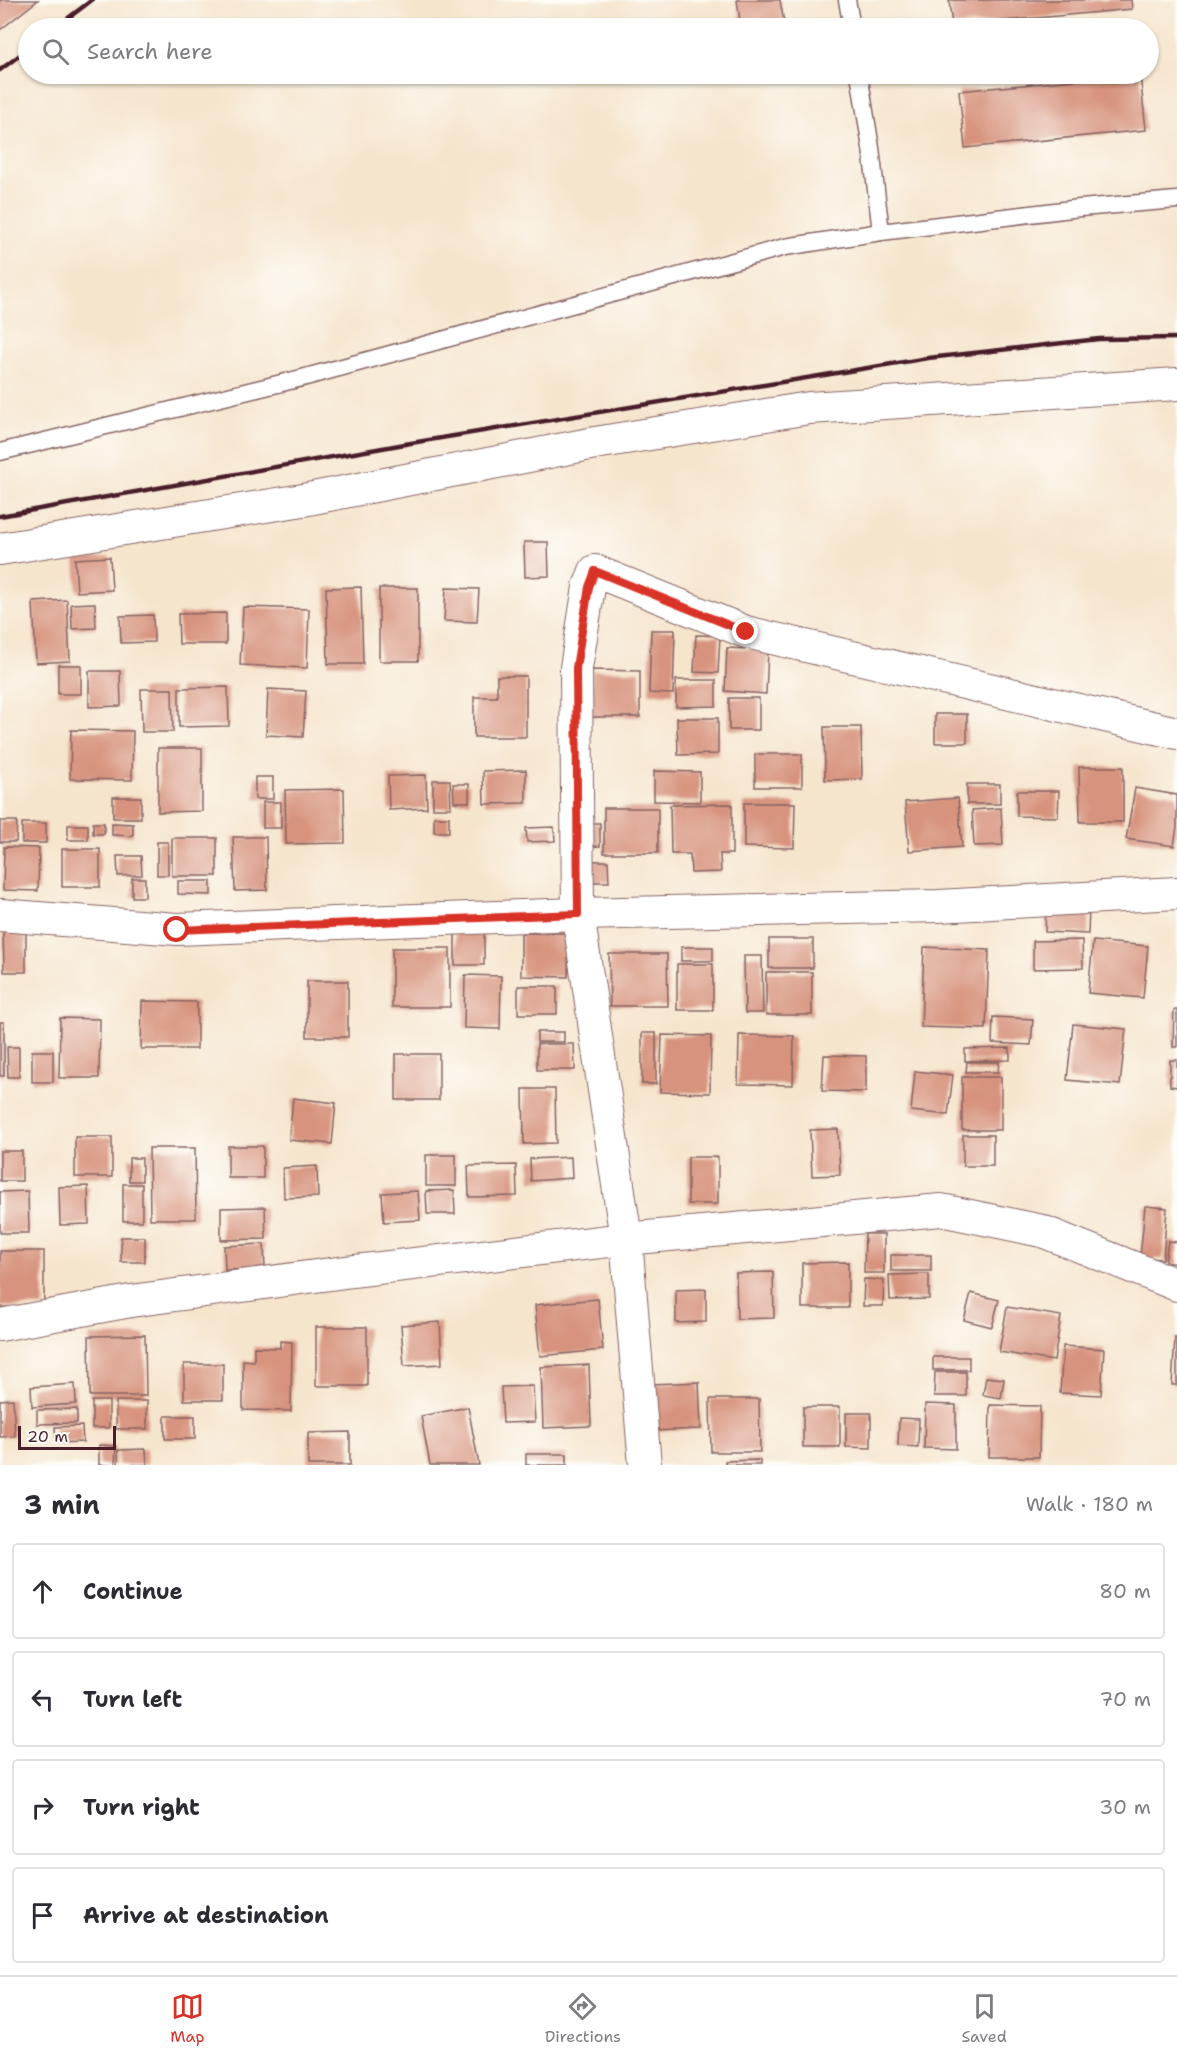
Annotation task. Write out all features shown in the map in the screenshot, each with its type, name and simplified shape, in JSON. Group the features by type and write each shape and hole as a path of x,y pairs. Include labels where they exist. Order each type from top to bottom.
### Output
{"street":[{"path":"0,549 303,500 595,443 809,408 1177,384"},
{"path":"645,1465 626,1239 578,914 576,668 589,587 595,571 746,632 1177,733"},
{"path":"0,915 177,930 578,914 938,906 1177,893"},
{"path":"0,1325 131,1301 345,1272 626,1239 941,1210 1042,1232 1177,1285"}],"lane":[{"path":"847,0 850,18"},
{"path":"861,84 872,148 881,232"},
{"path":"0,452 302,378 785,247 881,232 1080,208 1177,200"}],"building":[{"path":"0,0 38,0 0,30"},
{"path":"737,0 780,0 783,18 740,18"},
{"path":"949,0 1131,0 1132,9 1037,18 951,18"},
{"path":"1034,84 1141,84 1146,130 965,148 959,91"},
{"path":"524,542 548,542 549,576 525,577"},
{"path":"110,557 112,590 77,592 75,559"},
{"path":"361,587 363,664 328,664 326,588"},
{"path":"379,588 418,588 418,661 379,661"},
{"path":"446,588 479,589 477,622 444,621"},
{"path":"67,600 70,661 36,663 33,602"},
{"path":"95,603 96,628 72,629 71,604"},
{"path":"243,607 309,609 307,668 240,665"},
{"path":"226,613 226,644 179,644 178,614"},
{"path":"153,615 154,642 121,643 120,616"},
{"path":"651,630 675,630 673,694 649,693"},
{"path":"696,635 720,636 718,673 694,672"},
{"path":"727,648 768,650 766,694 725,691"},
{"path":"58,665 81,665 81,694 58,694"},
{"path":"592,670 640,671 640,717 591,717"},
{"path":"89,671 120,671 121,706 89,707"},
{"path":"497,676 526,676 526,737 474,737 474,697 497,697"},
{"path":"676,680 716,680 716,706 676,707"},
{"path":"228,687 229,726 179,727 179,688"},
{"path":"141,689 172,689 173,732 142,732"},
{"path":"268,689 306,691 303,737 266,735"},
{"path":"729,698 759,698 759,730 729,730"},
{"path":"935,714 967,714 967,743 935,743"},
{"path":"677,718 718,718 718,754 678,755"},
{"path":"824,727 861,727 862,779 825,780"},
{"path":"71,730 133,731 132,780 70,779"},
{"path":"158,748 202,748 202,811 158,812"},
{"path":"755,754 802,754 802,787 755,787"},
{"path":"1079,767 1123,767 1123,822 1080,822"},
{"path":"526,770 526,803 484,804 483,771"},
{"path":"654,771 700,772 700,802 654,801"},
{"path":"426,775 427,808 389,810 388,776"},
{"path":"255,777 273,777 273,799 255,799"},
{"path":"433,780 450,780 451,808 433,808"},
{"path":"453,784 469,784 469,802 454,802"},
{"path":"967,784 1000,784 1000,804 967,804"},
{"path":"1135,788 1177,795 1177,827 1174,846 1126,839"},
{"path":"344,789 345,843 286,844 285,790"},
{"path":"1017,791 1059,791 1058,817 1017,816"},
{"path":"113,797 141,797 141,818 113,818"},
{"path":"958,798 962,847 909,851 905,802"},
{"path":"263,802 281,802 281,828 263,828"},
{"path":"744,803 795,803 794,848 744,847"},
{"path":"732,804 732,854 720,854 721,872 691,873 690,854 671,854 670,805"},
{"path":"604,808 658,808 658,853 604,853"},
{"path":"1001,808 1003,845 974,846 972,810"},
{"path":"434,817 449,817 449,832 434,832"},
{"path":"0,821 17,821 16,842 0,842"},
{"path":"22,823 46,823 46,843 22,843"},
{"path":"93,823 104,823 104,834 93,834"},
{"path":"112,823 133,824 133,836 112,835"},
{"path":"584,823 600,823 600,846 584,847"},
{"path":"68,825 88,825 88,840 68,840"},
{"path":"554,827 555,841 527,842 526,828"},
{"path":"233,837 266,837 267,890 235,891"},
{"path":"172,838 217,838 217,876 172,876"},
{"path":"157,842 168,842 168,875 157,875"},
{"path":"4,847 39,848 38,891 3,890"},
{"path":"62,849 100,849 100,887 62,887"},
{"path":"117,856 141,856 142,875 118,876"},
{"path":"583,861 608,861 609,882 583,882"},
{"path":"132,878 145,878 145,897 132,897"},
{"path":"178,881 211,881 211,895 178,894"},
{"path":"1046,906 1089,908 1088,934 1045,932"},
{"path":"3,929 26,929 26,972 4,972"},
{"path":"455,930 484,930 484,965 455,965"},
{"path":"521,933 569,933 568,977 521,976"},
{"path":"769,939 813,939 813,968 769,968"},
{"path":"1082,940 1083,968 1033,969 1033,941"},
{"path":"1093,941 1148,946 1143,998 1088,993"},
{"path":"681,947 713,947 713,961 681,961"},
{"path":"924,947 989,950 986,1029 921,1027"},
{"path":"392,948 450,948 450,1007 392,1007"},
{"path":"609,954 667,954 668,1006 610,1006"},
{"path":"744,956 762,956 763,1013 745,1013"},
{"path":"677,964 713,964 713,1010 677,1010"},
{"path":"766,972 812,972 812,1015 766,1015"},
{"path":"465,975 501,976 500,1029 464,1028"},
{"path":"307,981 348,981 348,1037 307,1037"},
{"path":"518,986 557,986 557,1014 518,1014"},
{"path":"142,1001 197,1002 197,1049 141,1049"},
{"path":"1174,1010 1177,1010 1177,1047 1173,1047"},
{"path":"993,1017 1033,1019 1031,1045 992,1043"},
{"path":"60,1018 100,1019 99,1078 59,1078"},
{"path":"0,1022 4,1022 4,1076 0,1076"},
{"path":"1073,1024 1126,1029 1120,1085 1067,1080"},
{"path":"537,1032 564,1032 564,1042 537,1042"},
{"path":"642,1033 656,1033 656,1084 642,1084"},
{"path":"662,1035 711,1036 710,1093 660,1092"},
{"path":"739,1035 794,1036 793,1085 738,1084"},
{"path":"537,1044 574,1044 575,1070 537,1070"},
{"path":"7,1047 19,1047 19,1077 8,1077"},
{"path":"1010,1048 1010,1060 965,1061 965,1049"},
{"path":"32,1051 53,1051 53,1082 32,1082"},
{"path":"396,1054 439,1054 439,1100 396,1100"},
{"path":"824,1055 866,1056 866,1092 822,1091"},
{"path":"1170,1060 1177,1060 1177,1087 1170,1086"},
{"path":"967,1062 999,1062 998,1072 966,1072"},
{"path":"915,1071 953,1075 948,1115 911,1111"},
{"path":"962,1077 1001,1077 1001,1130 962,1130"},
{"path":"523,1089 555,1089 556,1143 524,1144"},
{"path":"293,1098 336,1103 332,1144 289,1140"},
{"path":"838,1129 840,1175 812,1176 810,1130"},
{"path":"963,1135 993,1135 993,1166 963,1166"},
{"path":"75,1137 112,1137 112,1177 75,1177"},
{"path":"228,1146 263,1146 263,1178 228,1178"},
{"path":"149,1148 195,1148 196,1219 150,1219"},
{"path":"0,1151 22,1151 22,1181 0,1181"},
{"path":"426,1155 456,1155 456,1186 426,1186"},
{"path":"571,1157 572,1178 531,1181 530,1159"},
{"path":"688,1157 718,1157 718,1204 688,1204"},
{"path":"129,1158 142,1158 142,1181 129,1181"},
{"path":"516,1165 517,1196 469,1197 468,1166"},
{"path":"317,1166 318,1197 284,1198 283,1168"},
{"path":"123,1184 142,1184 142,1221 123,1221"},
{"path":"88,1186 89,1224 60,1225 59,1187"},
{"path":"454,1190 455,1214 427,1214 426,1191"},
{"path":"28,1191 29,1233 0,1233 0,1192"},
{"path":"418,1191 420,1220 384,1222 382,1193"},
{"path":"1145,1206 1167,1208 1163,1259 1140,1258"},
{"path":"265,1207 266,1239 221,1240 221,1208"},
{"path":"865,1234 884,1234 884,1273 864,1273"},
{"path":"121,1237 145,1237 145,1262 121,1262"},
{"path":"1168,1241 1177,1242 1177,1264 1165,1262"},
{"path":"264,1244 265,1269 225,1270 224,1246"},
{"path":"0,1251 44,1251 44,1307 0,1307"},
{"path":"891,1255 931,1255 931,1271 891,1271"},
{"path":"848,1262 848,1308 802,1308 802,1263"},
{"path":"773,1272 774,1318 737,1319 736,1273"},
{"path":"929,1274 929,1299 890,1300 889,1275"},
{"path":"864,1279 884,1280 883,1306 863,1306"},
{"path":"706,1289 706,1322 676,1323 676,1290"},
{"path":"971,1293 999,1300 992,1327 964,1320"},
{"path":"598,1299 603,1350 540,1356 535,1305"},
{"path":"1007,1307 1061,1316 1054,1361 999,1352"},
{"path":"440,1322 442,1364 404,1366 401,1325"},
{"path":"316,1327 367,1327 367,1386 316,1386"},
{"path":"145,1335 146,1396 90,1396 89,1336"},
{"path":"1175,1338 1177,1338 1177,1385 1172,1385"},
{"path":"280,1341 292,1342 291,1411 243,1410 243,1360 254,1361 254,1347 280,1348"},
{"path":"1063,1346 1104,1349 1101,1395 1060,1393"},
{"path":"933,1357 969,1357 969,1370 933,1370"},
{"path":"184,1364 223,1364 223,1400 184,1400"},
{"path":"589,1365 591,1426 543,1428 541,1367"},
{"path":"935,1372 966,1372 966,1396 934,1396"},
{"path":"986,1377 1004,1379 1001,1398 983,1395"},
{"path":"699,1382 701,1429 652,1431 651,1384"},
{"path":"75,1384 76,1404 32,1407 31,1387"},
{"path":"533,1386 535,1422 503,1423 501,1387"},
{"path":"13,1399 15,1436 0,1437 0,1400"},
{"path":"710,1399 759,1399 760,1452 711,1452"},
{"path":"92,1401 109,1401 109,1428 92,1428"},
{"path":"116,1401 147,1401 147,1429 116,1429"},
{"path":"925,1404 956,1405 956,1449 924,1448"},
{"path":"990,1405 1040,1406 1039,1457 989,1457"},
{"path":"468,1407 479,1465 430,1465 421,1416"},
{"path":"803,1407 840,1407 840,1447 803,1447"},
{"path":"77,1409 77,1423 37,1424 37,1410"},
{"path":"846,1413 871,1413 871,1448 846,1447"},
{"path":"165,1416 195,1416 195,1439 165,1439"},
{"path":"899,1418 919,1419 918,1447 898,1446"},
{"path":"82,1426 83,1442 56,1443 55,1427"},
{"path":"350,1432 350,1465 308,1465 308,1433"},
{"path":"99,1445 116,1446 115,1465 99,1465"},
{"path":"146,1449 147,1465 118,1465 118,1450"},
{"path":"526,1454 567,1454 567,1465 526,1465"},
{"path":"760,1460 760,1465 725,1465 725,1461"}],"railway":[{"path":"68,18 92,0"},
{"path":"0,70 18,56"},
{"path":"0,516 405,444 928,358 1099,339 1177,338"}],"route":[{"path":"177,930 578,914 576,668 589,587 595,571 746,632"}]}
